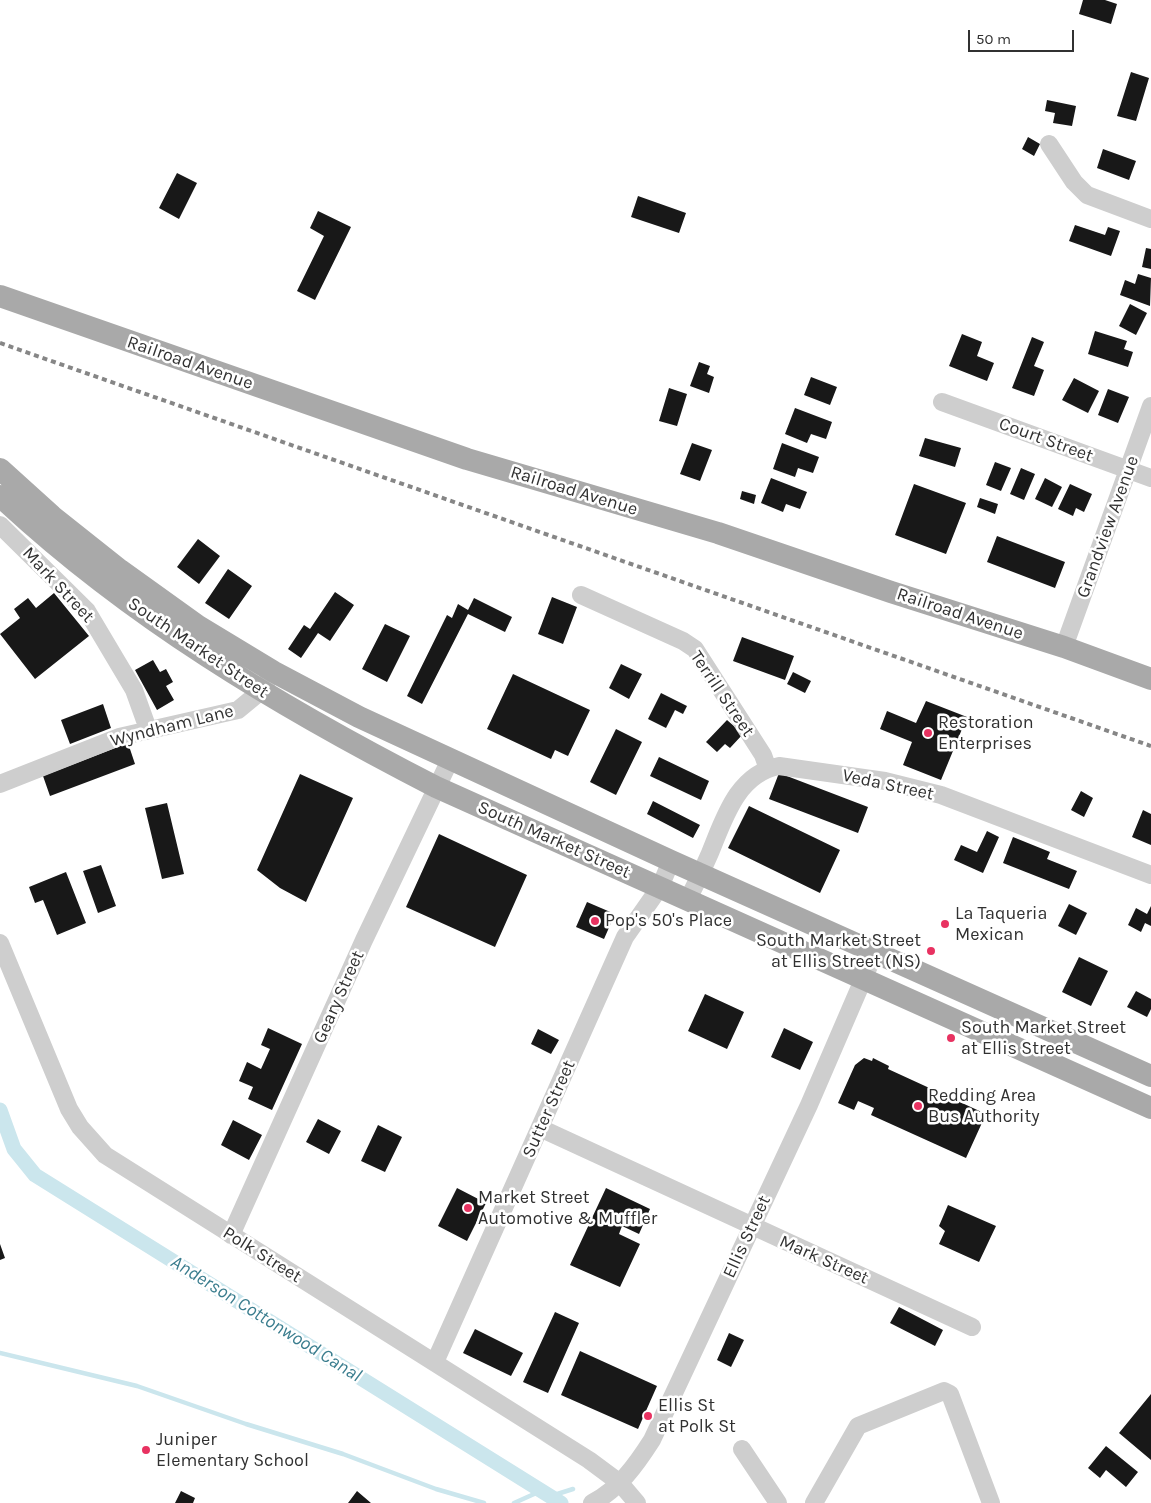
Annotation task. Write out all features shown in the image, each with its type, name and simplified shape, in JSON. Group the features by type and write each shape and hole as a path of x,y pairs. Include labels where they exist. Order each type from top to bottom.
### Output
{"main road":[{"name":"Railroad Avenue","path":"0,296 467,459 718,533 891,592 1064,647 1151,679"},
{"name":"South Market Street","path":"0,468 52,516 120,570 198,626 274,672 359,717 672,861 1151,1076"},
{"name":"South Market Street","path":"0,496 36,530 105,585 182,642 345,740 436,787 1151,1108"},
{"path":"1090,1081 1100,1054"}],"street":[{"path":"1049,144 1074,182 1088,195 1151,219"},
{"name":"Court Street","path":"942,402 1151,478"},
{"name":"Grandview Avenue","path":"1064,647 1151,406"},
{"name":"Mark Street","path":"0,525 87,611 134,690 148,729"},
{"name":"Terrill Street","path":"581,595 683,640 694,649 763,755 768,769"},
{"name":"Wyndham Lane","path":"0,784 119,737 238,710 261,691 274,672"},
{"name":"Geary Street","path":"232,1235 364,940 450,760"},
{"name":"Veda Street","path":"688,899 738,792 748,782 768,769 779,766 884,781 941,795 1151,875"},
{"name":"Sutter Street","path":"434,1362 625,937 660,887 672,861"},
{"name":"Polk Street","path":"0,943 65,1100 80,1127 92,1142 120,1166 589,1460 620,1482 637,1503"},
{"name":"Ellis Street","path":"592,1503 610,1492 620,1482 652,1440 809,1105 875,952"},
{"name":"Mark Street","path":"540,1128 751,1227 972,1327"},
{"path":"814,1503 858,1426 944,1391 950,1394 991,1503"},
{"path":"742,1449 778,1503"}],"building":[{"path":"1083,0 1105,0 1117,4 1111,24 1079,14"},
{"path":"1131,72 1149,78 1136,121 1117,116"},
{"path":"1047,100 1076,106 1072,126 1053,123 1055,113 1045,111"},
{"path":"1028,137 1040,144 1034,156 1022,149"},
{"path":"1103,149 1136,161 1129,180 1097,168"},
{"path":"177,173 197,183 179,219 159,208"},
{"path":"638,196 686,213 679,233 631,217"},
{"path":"318,211 351,227 315,300 297,291 324,236 310,228"},
{"path":"1075,225 1105,235 1108,227 1120,231 1111,256 1069,241"},
{"path":"1146,248 1151,249 1151,269 1142,267"},
{"path":"1138,274 1151,278 1150,306 1120,295 1125,280 1135,284"},
{"path":"1130,304 1147,313 1136,335 1119,326"},
{"path":"1095,331 1127,341 1124,349 1133,352 1128,367 1088,354"},
{"path":"962,334 982,342 977,356 994,363 987,381 949,366"},
{"path":"1032,337 1044,342 1034,366 1044,370 1034,396 1012,388"},
{"path":"699,362 710,366 707,374 714,377 709,393 690,386"},
{"path":"811,377 837,387 830,405 804,395"},
{"path":"1074,378 1099,391 1088,413 1062,400"},
{"path":"669,388 687,394 677,426 659,421"},
{"path":"1108,389 1129,397 1118,423 1098,415"},
{"path":"795,408 832,422 826,439 811,434 807,443 785,434"},
{"path":"925,438 961,448 955,467 919,456"},
{"path":"692,443 712,450 700,481 680,474"},
{"path":"782,443 819,457 813,473 798,468 795,477 773,469"},
{"path":"995,462 1011,468 1001,491 986,485"},
{"path":"1021,468 1035,474 1024,500 1010,494"},
{"path":"771,478 807,492 800,509 786,504 783,512 761,503"},
{"path":"1045,478 1062,487 1052,507 1035,499"},
{"path":"914,484 966,503 946,554 895,535"},
{"path":"1070,484 1092,494 1084,512 1076,508 1073,516 1058,509"},
{"path":"742,491 756,495 754,504 740,499"},
{"path":"980,498 998,504 995,514 977,507"},
{"path":"997,536 1065,562 1055,588 987,562"},
{"path":"198,539 220,556 199,584 177,567"},
{"path":"228,569 252,586 229,619 205,603"},
{"path":"335,592 354,605 330,641 318,633 301,658 288,649 304,625 310,629"},
{"path":"54,593 89,636 35,679 0,634 20,618 14,609 28,598 36,608"},
{"path":"552,597 577,607 563,644 538,634"},
{"path":"474,598 512,617 505,632 468,614 422,704 407,696 447,615 452,618 458,604 468,610"},
{"path":"385,624 410,636 387,682 362,669"},
{"path":"742,637 794,656 785,680 733,661"},
{"path":"153,660 160,672 166,669 173,682 166,686 174,700 157,710 135,670"},
{"path":"621,664 642,674 629,699 609,688"},
{"path":"793,672 811,681 805,693 787,684"},
{"path":"513,674 590,710 568,756 555,750 551,759 487,729"},
{"path":"661,693 687,706 683,714 675,710 666,728 648,719"},
{"path":"926,701 967,717 941,780 903,765 912,742 880,729 887,711 916,723"},
{"path":"103,704 111,728 70,744 61,720"},
{"path":"727,720 743,734 730,748 725,744 717,752 706,742"},
{"path":"616,729 642,742 616,795 590,782"},
{"path":"128,743 135,764 50,796 43,776"},
{"path":"659,757 709,781 701,800 650,776"},
{"path":"779,773 868,807 858,833 769,799"},
{"path":"300,774 353,798 306,902 280,888 257,870"},
{"path":"1081,791 1093,798 1084,817 1071,810"},
{"path":"653,801 700,825 693,838 647,814"},
{"path":"167,803 184,874 162,879 145,808"},
{"path":"749,806 840,850 820,893 728,848"},
{"path":"1143,810 1151,814 1151,845 1132,837"},
{"path":"987,831 999,837 983,873 954,860 961,845 977,852"},
{"path":"439,834 527,875 495,947 406,907"},
{"path":"1013,837 1050,852 1047,859 1077,871 1069,889 1003,863"},
{"path":"101,865 116,906 98,913 83,871"},
{"path":"66,872 86,923 57,935 43,900 35,903 29,887"},
{"name":"Pop's 50's Place","path":"587,902 615,914 604,939 576,927"},
{"path":"1069,904 1087,913 1076,935 1058,926"},
{"path":"1151,906 1151,926 1145,923 1141,932 1128,925 1136,908 1147,914"},
{"path":"1079,957 1108,971 1091,1006 1062,992"},
{"path":"1136,991 1151,999 1151,1009 1147,1017 1127,1007"},
{"path":"705,994 744,1012 727,1049 688,1031"},
{"path":"268,1028 302,1044 272,1110 248,1099 253,1087 239,1081 247,1062 261,1069 270,1049 261,1045"},
{"path":"784,1028 813,1042 800,1070 771,1057"},
{"path":"538,1029 559,1040 551,1054 531,1044"},
{"name":"Redding Area Bus Authority","path":"864,1058 872,1061 873,1058 889,1066 888,1069 986,1114 966,1158 871,1115 874,1108 858,1101 854,1110 838,1103 855,1065"},
{"path":"318,1119 341,1131 329,1154 306,1142"},
{"path":"233,1120 262,1135 249,1160 221,1145"},
{"path":"378,1125 402,1137 385,1172 361,1161"},
{"path":"457,1188 486,1203 467,1241 438,1226"},
{"path":"606,1188 650,1209 639,1234 622,1226 619,1234 640,1244 620,1287 570,1265"},
{"path":"948,1205 996,1226 979,1262 939,1244 945,1231 939,1226"},
{"path":"0,1244 5,1258 0,1260"},
{"path":"899,1307 943,1330 935,1346 890,1323"},
{"path":"555,1312 579,1323 548,1393 523,1382"},
{"path":"475,1329 523,1353 511,1376 463,1353"},
{"path":"729,1333 744,1340 731,1367 717,1360"},
{"path":"580,1351 657,1386 638,1429 561,1395"},
{"path":"1151,1394 1151,1460 1119,1433"},
{"path":"1106,1446 1138,1472 1126,1487 1106,1470 1100,1478 1088,1468"},
{"path":"181,1491 195,1498 193,1503 175,1503"},
{"path":"357,1491 371,1503 348,1503"}],"waterway":[{"name":"Anderson Cottonwood Canal","path":"0,1110 14,1149 35,1175 561,1503"},
{"path":"0,1353 137,1386 246,1424 343,1454 436,1489 484,1503"},
{"path":"551,1496 573,1489"},
{"path":"514,1503 543,1490"}],"railway":[{"path":"0,343 1151,746"}],"place":[{"name":"Restoration Enterprises","path":"928,733"},
{"name":"Pop's 50's Place","path":"595,921"},
{"name":"La Taqueria Mexican","path":"945,924"},
{"name":"South Market Street at Ellis Street (NS)","path":"931,951"},
{"name":"South Market Street at Ellis Street","path":"951,1038"},
{"name":"Redding Area Bus Authority","path":"918,1106"},
{"name":"Market Street Automotive & Muffler","path":"468,1208"},
{"name":"Ellis St at Polk St","path":"648,1416"},
{"name":"Juniper Elementary School","path":"146,1450"}]}
